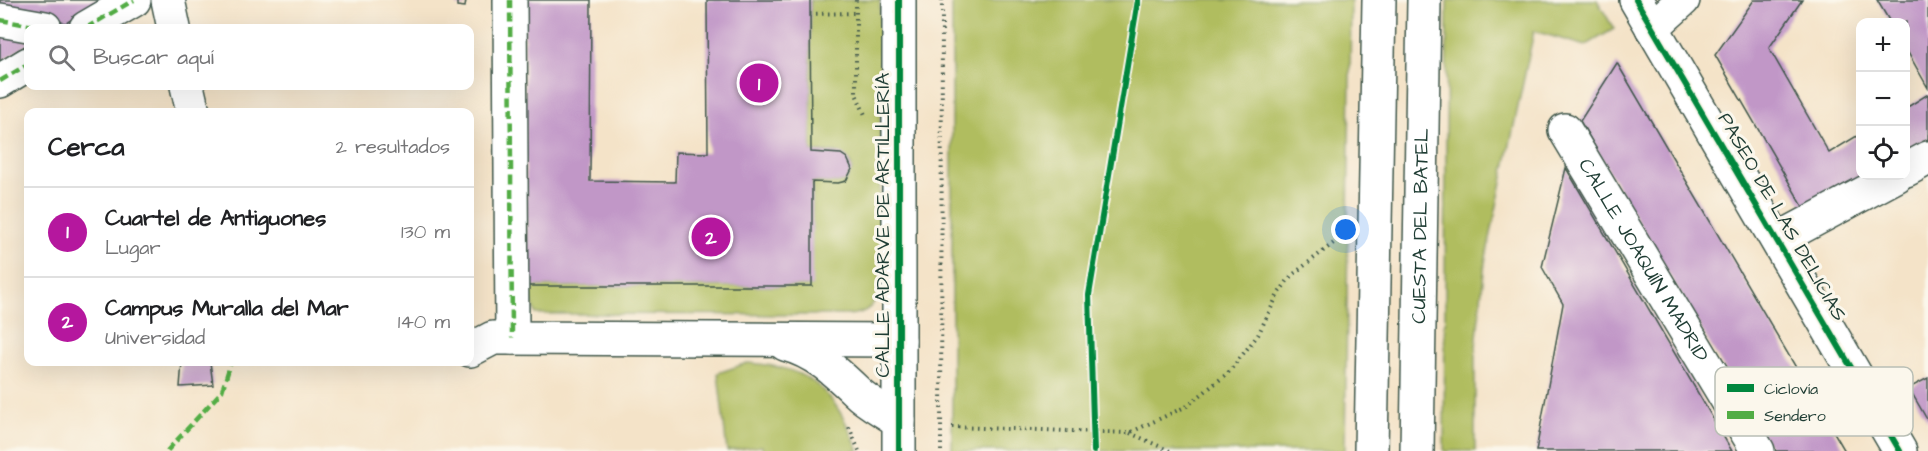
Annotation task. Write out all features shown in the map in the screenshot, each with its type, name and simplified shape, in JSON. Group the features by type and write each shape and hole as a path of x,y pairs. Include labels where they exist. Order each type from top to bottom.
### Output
{"street":[{"path":"93,24 134,0"},
{"path":"168,0 173,24"},
{"path":"510,0 512,338"},
{"name":"CALLE ADARVE DE ARTILLERÍA","path":"899,0 899,436"},
{"path":"1371,451 1379,0"},
{"name":"CUESTA DEL BATEL","path":"1417,451 1424,0"},
{"name":"PASEO DE LAS DELICIAS","path":"1636,0 1851,367"},
{"path":"1652,28 1683,0"},
{"path":"0,20 24,24"},
{"path":"0,81 24,66"},
{"path":"188,90 192,108"},
{"name":"CALLE JOAQUÍN MADRID","path":"1565,130 1715,379"},
{"path":"1910,167 1928,158"},
{"path":"1777,240 1889,180"},
{"path":"474,348 493,338 899,340"},
{"path":"751,339 782,343 809,353 830,365 899,436"},
{"name":"CALLE JOAQUÍN MADRID","path":"1749,436 1758,451"},
{"name":"PASEO DE LAS DELICIAS","path":"1891,436 1900,451"}],"path":[{"path":"856,0 856,94 868,124"},
{"path":"941,451 942,0"},
{"path":"810,14 856,13"},
{"path":"1129,433 1187,406 1228,373 1258,335 1278,294 1291,276 1348,232"},
{"path":"1092,421 1094,442"},
{"path":"952,427 1129,433 1170,451"}],"green space":[{"path":"810,0 880,0 880,285 870,307 860,313 847,315 536,314 527,286 811,286 812,182 846,181 852,169 850,163 842,155 811,152"},
{"path":"952,0 1351,0 1345,451 952,451"},
{"path":"1447,0 1597,0 1614,29 1585,46 1534,31 1485,262 1475,356 1475,451 1444,451"},
{"path":"747,363 789,370 819,386 840,413 859,451 763,451 762,446 727,451 718,373"}],"building":[{"path":"0,0 104,0 66,23 0,10"},
{"path":"457,0 466,0 465,7 457,6"},
{"path":"524,0 591,0 590,181 675,182 676,152 708,153 707,0 810,0 811,152 841,154 847,158 852,169 846,181 812,182 812,286 527,286"},
{"path":"1754,0 1802,0 1769,48 1829,153 1856,136 1856,180 1858,180 1805,210 1715,55"},
{"path":"1877,0 1928,0 1928,88 1910,56 1910,18 1888,18"},
{"path":"0,30 24,39 24,47 0,62"},
{"path":"1617,63 1796,367 1723,367 1580,121"},
{"path":"1928,94 1928,139 1910,150 1910,126 1910,105"},
{"path":"1566,168 1715,422 1715,436 1723,436 1732,451 1536,451 1563,304 1542,267"},
{"path":"182,366 211,366 213,385 180,387"},
{"path":"1928,378 1928,421 1913,395 1913,386"},
{"path":"1763,436 1836,436 1845,451 1772,451"}],"marked path":[{"path":"93,24 134,0"},
{"path":"510,0 512,338"},
{"path":"0,20 24,24"},
{"path":"0,81 24,66"},
{"path":"167,451 222,391 230,366"}],"cycle path":[{"path":"899,0 899,451"},
{"path":"1094,451 1089,295 1138,0"},
{"path":"1636,0 1851,367"},
{"path":"1891,436 1900,451"}],"place":[{"name":"Cuartel de Antiguones","path":"759,83"},
{"name":"Campus Muralla del Mar","path":"711,237"}]}
